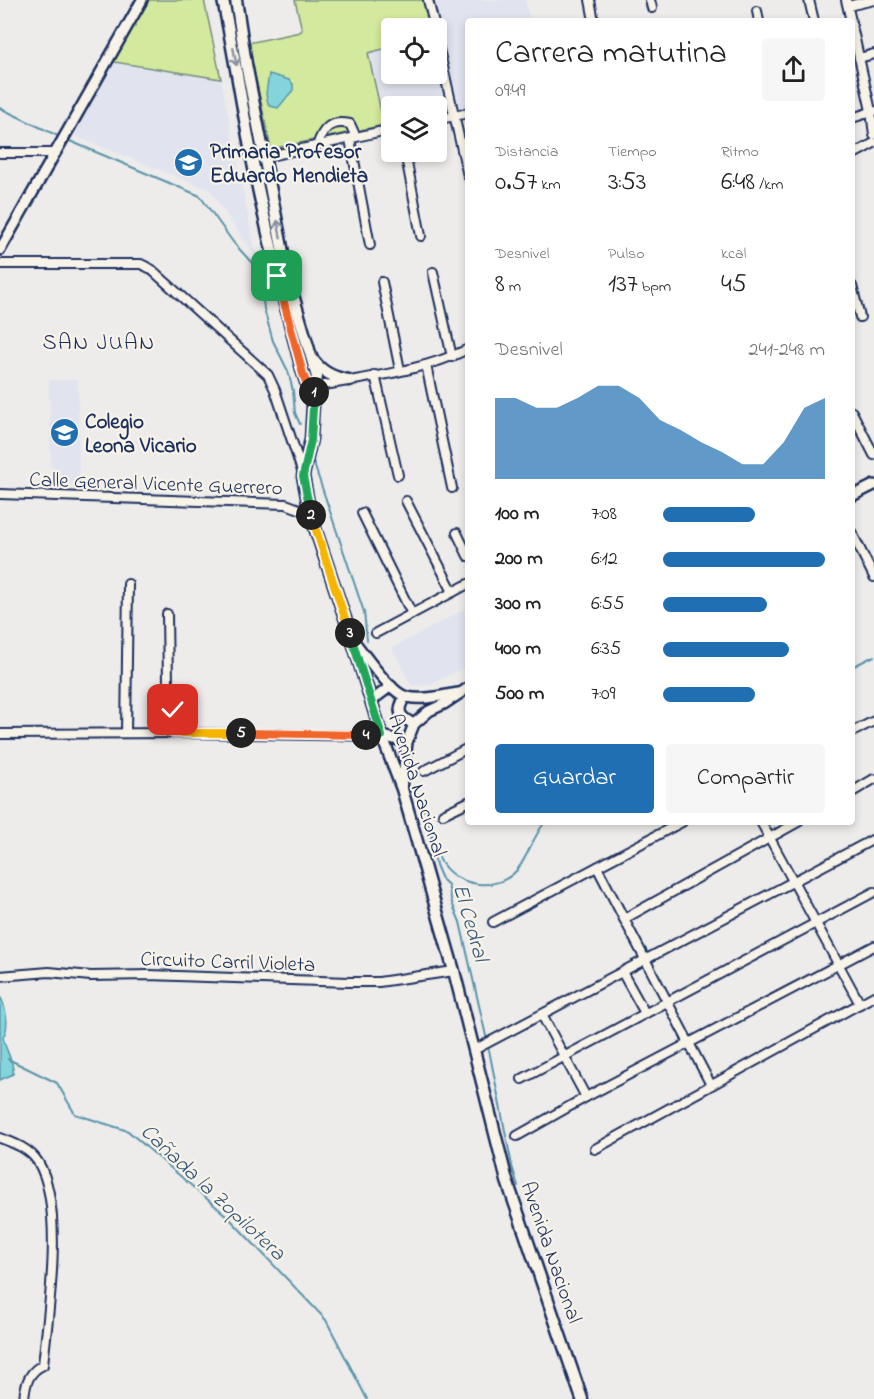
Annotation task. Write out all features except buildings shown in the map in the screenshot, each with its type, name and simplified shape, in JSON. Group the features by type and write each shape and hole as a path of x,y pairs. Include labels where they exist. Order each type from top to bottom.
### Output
{"main road":[{"path":"223,0 237,66 252,160 277,276 303,374 306,382 314,387"},
{"name":"Avenida Nacional","path":"236,0 288,278 316,377 311,440 303,476 310,513 382,736 402,789 454,971 507,1181 582,1399"},
{"path":"310,357 319,368 334,378 349,380"}],"street":[{"path":"0,250 142,0"},
{"path":"428,0 432,18"},
{"path":"590,0 593,18"},
{"path":"809,0 813,18"},
{"path":"850,18 847,3 874,0"},
{"path":"757,11 758,18"},
{"path":"855,40 873,111 874,135"},
{"path":"859,58 874,54"},
{"path":"447,82 465,162"},
{"path":"855,117 873,111"},
{"path":"447,118 465,114"},
{"path":"317,146 325,128 333,123 350,124 370,245"},
{"path":"252,160 381,132"},
{"path":"855,153 874,143"},
{"path":"0,153 56,153"},
{"path":"407,162 421,236"},
{"path":"0,264 141,264 151,269 268,375 303,476"},
{"path":"433,272 452,357"},
{"path":"382,282 400,370"},
{"path":"855,298 860,317"},
{"path":"314,387 426,365 465,350"},
{"path":"426,365 452,488"},
{"path":"375,375 398,475"},
{"path":"855,418 874,455"},
{"path":"855,494 874,485"},
{"name":"Calle General Vicente Guerrero","path":"0,494 286,504 310,513"},
{"path":"406,501 453,592"},
{"path":"362,513 412,614"},
{"path":"457,533 465,550"},
{"path":"855,539 874,577"},
{"path":"126,733 128,584"},
{"path":"376,633 465,586"},
{"path":"167,614 168,683 173,710 173,733"},
{"path":"352,639 391,686 405,697 426,698 459,693"},
{"path":"371,701 391,686"},
{"path":"402,789 407,742 414,724 429,711 465,690"},
{"path":"405,697 400,705 400,711 404,719 414,724"},
{"path":"855,730 874,721"},
{"path":"0,734 173,733 382,736 407,742"},
{"path":"424,771 465,750"},
{"path":"855,790 874,779"},
{"path":"443,814 465,803"},
{"path":"493,922 676,825"},
{"path":"763,825 860,1004"},
{"path":"624,919 793,825"},
{"path":"474,1050 874,839"},
{"path":"597,867 711,1085"},
{"path":"522,1079 874,892"},
{"path":"517,1136 586,1097 874,946"},
{"name":"Circuito Carril Violeta","path":"0,976 49,972 91,976 149,975 379,982 454,971"},
{"path":"622,972 645,1013"},
{"path":"595,1149 874,996"},
{"path":"542,1015 586,1097"},
{"path":"0,1138 16,1144 38,1161 45,1176 51,1212 53,1264 44,1365 37,1367 25,1383 24,1399"}],"shaded area":[{"path":"435,0 525,0 529,18 465,18 465,110 459,111 447,56 447,18 439,18"},
{"path":"381,49 381,84 443,84 445,96 381,96 381,111 368,52"},
{"name":"Primaria Profesor Eduardo Mendieta","path":"114,62 221,79 256,257 210,190 72,135"},
{"name":"Colegio Leona Vicario","path":"49,380 78,380 79,486 51,486"},
{"path":"463,610 465,614 465,667 431,685 412,686 392,648"}],"green space":[{"path":"149,0 204,0 221,79 114,62"},
{"path":"295,0 424,0 428,18 381,18 381,50 368,53 381,112 381,126 271,149 248,43 302,30"}],"water":[{"path":"269,74 289,80 293,84 293,90 278,108 268,103 266,94"},
{"path":"0,996 6,1017 3,1037 13,1074 0,1080"}],"waterway":[{"path":"0,108 60,137"},
{"path":"65,139 200,196 233,242 260,272 264,309 273,341 288,371 295,413 300,424"},
{"path":"313,461 364,612 367,640"},
{"path":"855,666 874,656"},
{"path":"417,797 428,818"},
{"name":"El Cedral","path":"428,819 436,865 442,879 448,885 460,922 486,1036"},
{"path":"431,829 439,857 450,872 468,882 489,884 500,882 517,870 543,825"},
{"name":"El Cedral","path":"489,1050 518,1186"},
{"name":"Cañada la Zopilotera","path":"8,1059 57,1083 75,1114 128,1131 228,1217 326,1320 367,1399"}],"place":[{"name":"Primaria Profesor Eduardo Mendieta","path":"189,163"},
{"name":"Colegio Leona Vicario","path":"64,433"}],"district":[{"name":"SAN JUAN","path":"99,341"}],"route":[{"path":"173,710 173,733 382,736 310,513 303,476 311,440 314,387 306,382 303,374 277,276"}]}
